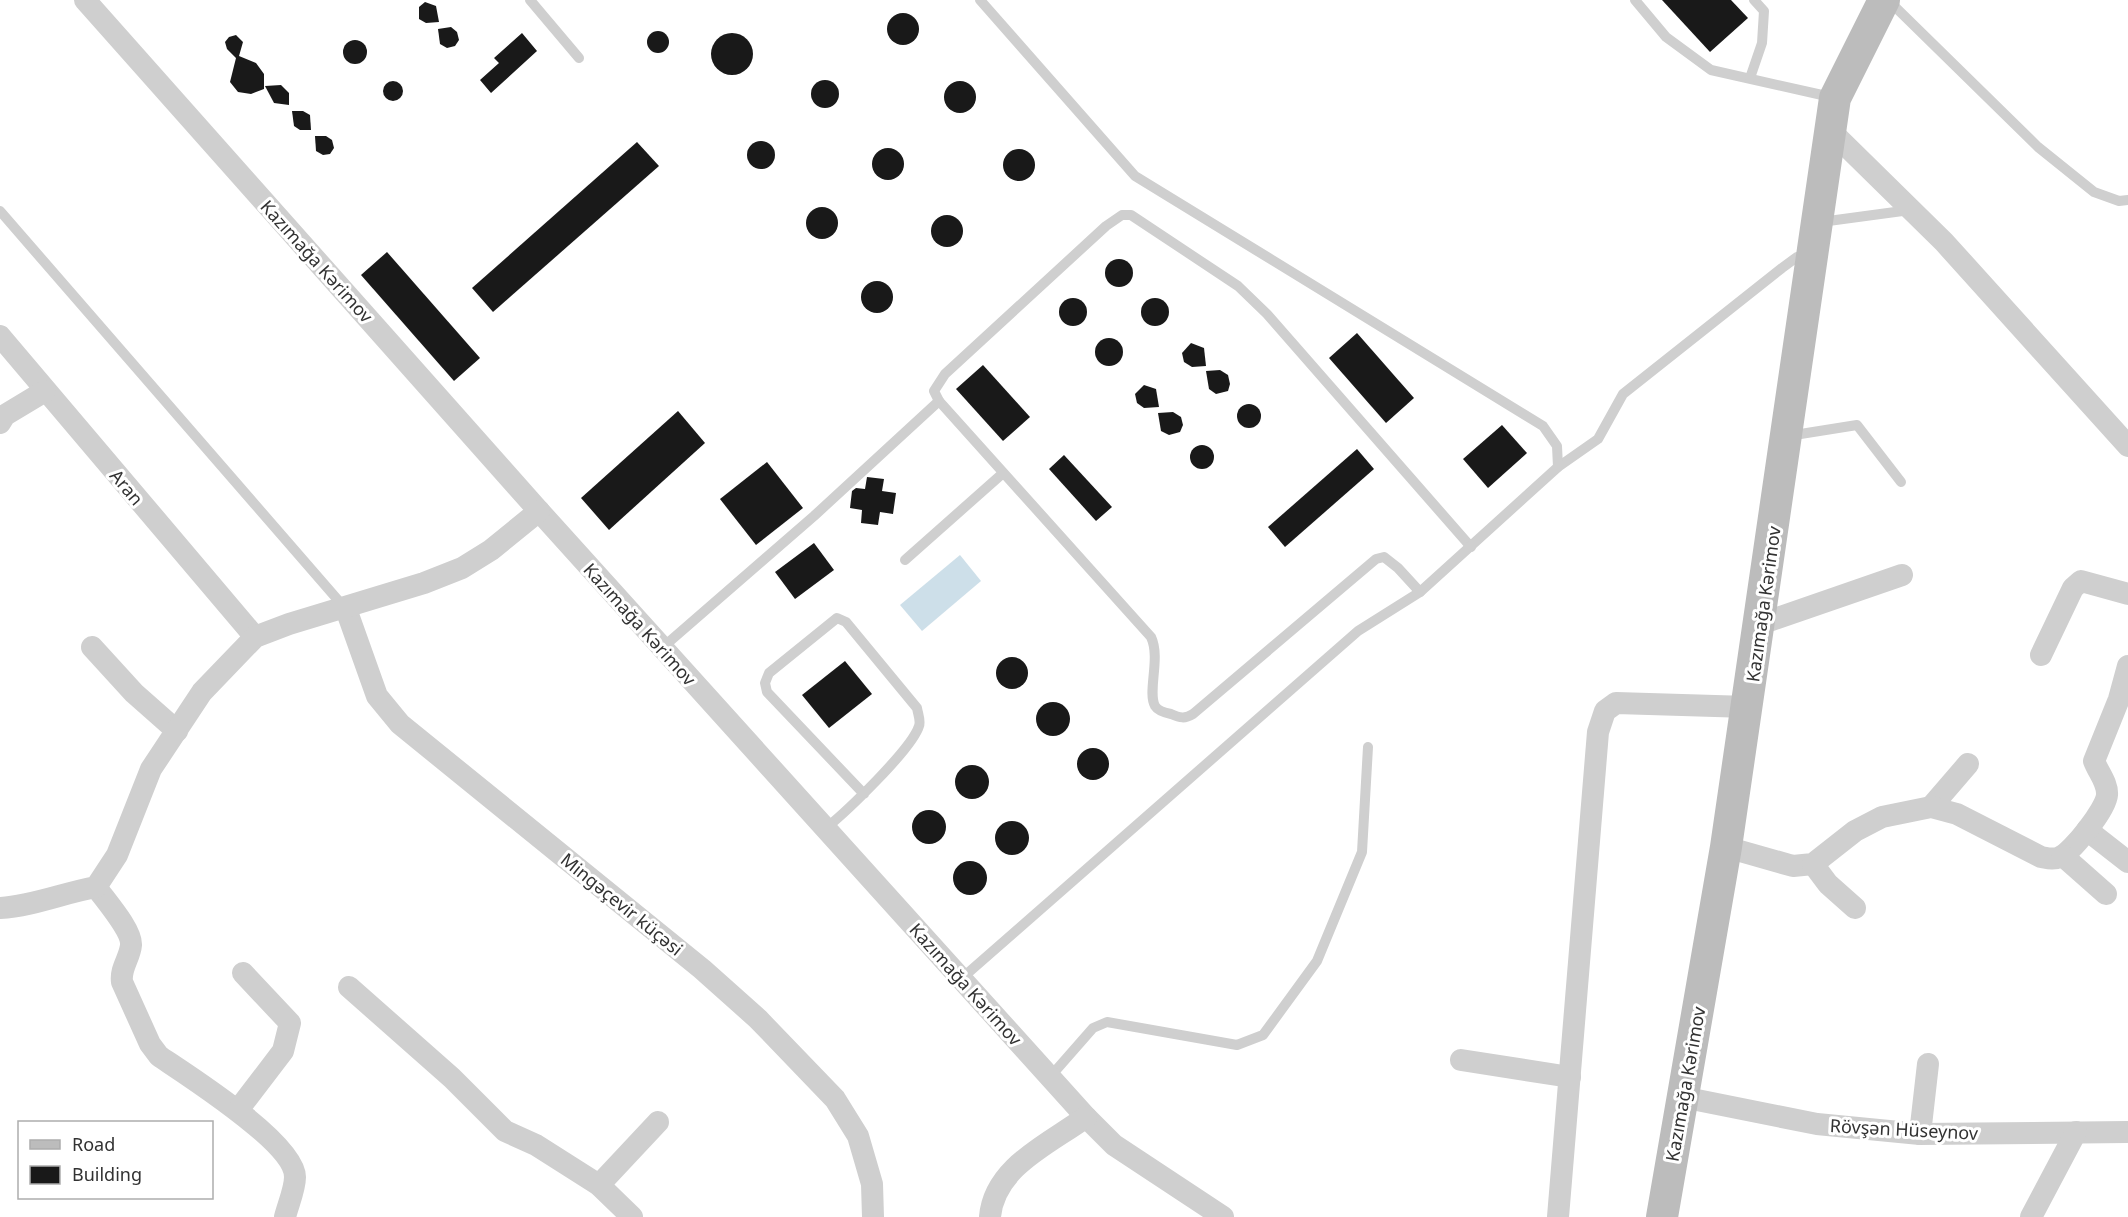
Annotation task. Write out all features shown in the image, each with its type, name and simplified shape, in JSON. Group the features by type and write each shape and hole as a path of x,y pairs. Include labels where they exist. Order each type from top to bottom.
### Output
{"street":[{"name":"Kazımağa Kərimov","path":"85,0 539,512 1086,1118 1114,1145 1223,1217"},
{"name":"Kazımağa Kərimov","path":"1662,1217 1748,707 1832,132 1835,98 1886,0"},
{"path":"1832,132 1944,242 2128,446"},
{"name":"Aran","path":"0,336 255,637"},
{"path":"0,423 5,416 45,391"},
{"path":"0,908 22,907 64,893 96,887 117,855 151,769 202,692 255,637 289,624 346,609 462,568 492,550 539,512"},
{"path":"1760,624 1902,575"},
{"path":"2041,655 2073,588 2081,581 2128,594"},
{"name":"Mingəçevir küçəsi","path":"346,609 377,696 400,724 426,748 702,969 758,1019 835,1100 858,1136 872,1184 873,1217"},
{"path":"92,647 134,693 177,731"},
{"path":"1726,847 1792,866 1813,864 1864,826 1882,818 1931,807 1957,814 2041,857 2055,859 2063,856 2087,830 2106,802 2105,783 2094,761 2119,699 2128,666"},
{"path":"1558,1217 1598,732 1605,711 1616,703 1748,707"},
{"path":"1931,807 1968,764"},
{"path":"2087,830 2128,862"},
{"path":"2063,856 2106,894"},
{"path":"1813,864 1828,884 1855,908"},
{"path":"96,887 130,936 131,946 121,974 150,1044 159,1056 238,1110 290,1161 295,1176 285,1217"},
{"path":"238,1110 283,1051 290,1023 243,973"},
{"path":"349,987 452,1077 505,1131 536,1145 599,1185 632,1217"},
{"path":"1461,1060 1570,1077"},
{"path":"1920,1134 1928,1064"},
{"name":"Rövşən Hüseynov","path":"1682,1097 1817,1125 1920,1134 2128,1132"},
{"path":"990,1217 991,1201 1008,1172 1086,1118"},
{"path":"599,1185 658,1122"},
{"path":"2031,1217 2076,1132"}],"lane":[{"path":"530,0 579,58"},
{"path":"980,0 1135,176 1543,426 1557,446 1558,467"},
{"path":"1635,0 1666,37 1711,70 1835,98"},
{"path":"1750,78 1762,43 1764,11 1754,0"},
{"path":"1886,0 2038,147 2094,192 2119,201 2128,200"},
{"path":"961,979 1358,631 1420,592 1558,467 1598,439 1623,394 1657,365 1797,257 1816,237 1910,210"},
{"path":"0,211 346,609"},
{"path":"1420,592 1398,568 1384,557 1376,558 1193,714 1187,718 1180,717 1155,707 1153,700 1156,654 1150,637 1002,474 939,401 934,391 945,374 1106,226 1122,215 1131,215 1169,238 1246,293 1471,547"},
{"path":"662,648 814,516 939,401"},
{"path":"1788,436 1857,425 1901,482"},
{"path":"905,560 1002,474"},
{"path":"826,828 864,794 914,737 920,724 917,708 846,622 837,618 769,673 765,683 767,692 864,794"},
{"path":"1050,1077 1093,1028 1107,1022 1237,1045 1263,1035 1317,961 1362,852 1368,747"}],"water":[{"path":"960,555 981,581 922,631 900,605"}],"building":[{"path":"1662,0 1731,0 1748,18 1710,52"},
{"path":"425,2 436,6 439,22 426,23 419,19 419,7"},
{"path":"903,13 915,17 919,29 915,41 903,45 891,41 887,29 891,17"},
{"path":"451,27 457,32 459,40 455,46 447,48 440,44 438,29"},
{"path":"658,31 666,34 669,42 666,50 658,53 650,50 647,42 650,34"},
{"path":"522,33 537,51 491,93 480,80 499,63 494,58"},
{"path":"732,33 747,39 753,54 747,69 732,75 717,69 711,54 717,39"},
{"path":"236,35 243,42 239,56 256,63 264,74 264,89 251,94 238,92 230,82 236,58 227,49 225,42 229,37"},
{"path":"350,40 360,40 367,47 367,57 360,64 350,64 343,57 343,47"},
{"path":"825,80 835,84 839,94 835,104 825,108 815,104 811,94 815,84"},
{"path":"389,81 397,81 403,87 403,95 397,101 389,101 383,95 383,87"},
{"path":"960,81 972,85 976,97 972,109 960,113 948,109 944,97 948,85"},
{"path":"281,85 289,93 289,105 274,103 265,86"},
{"path":"292,111 303,111 310,115 311,130 300,130 294,126"},
{"path":"315,136 326,136 332,140 334,148 330,154 323,155 316,151"},
{"path":"761,141 771,145 775,155 771,165 761,169 751,165 747,155 751,145"},
{"path":"637,142 659,166 493,312 472,288"},
{"path":"888,148 900,152 904,164 900,176 888,180 876,176 872,164 876,152"},
{"path":"1019,149 1031,153 1035,165 1031,177 1019,181 1007,177 1003,165 1007,153"},
{"path":"822,207 834,211 838,223 834,235 822,239 810,235 806,223 810,211"},
{"path":"947,215 959,219 963,231 959,243 947,247 935,243 931,231 935,219"},
{"path":"387,252 480,358 454,381 361,275"},
{"path":"1119,259 1129,263 1133,273 1129,283 1119,287 1109,283 1105,273 1109,263"},
{"path":"877,281 889,285 893,297 889,309 877,313 865,309 861,297 865,285"},
{"path":"1073,298 1083,302 1087,312 1083,322 1073,326 1063,322 1059,312 1063,302"},
{"path":"1155,298 1165,302 1169,312 1165,322 1155,326 1145,322 1141,312 1145,302"},
{"path":"1357,333 1414,398 1386,423 1329,358"},
{"path":"1109,338 1119,342 1123,352 1119,362 1109,366 1099,362 1095,352 1099,342"},
{"path":"1191,343 1204,348 1206,366 1192,367 1184,362 1182,353"},
{"path":"983,365 1030,417 1003,441 956,389"},
{"path":"1220,370 1228,375 1230,384 1228,391 1216,394 1209,389 1206,371"},
{"path":"1144,385 1156,389 1159,407 1144,408 1137,403 1135,394"},
{"path":"1249,404 1254,405 1260,411 1260,421 1254,427 1249,428 1244,427 1238,421 1237,416 1238,411 1244,405"},
{"path":"678,411 705,443 609,530 581,498"},
{"path":"1173,412 1181,417 1183,425 1180,432 1169,435 1161,431 1158,413"},
{"path":"1502,425 1527,453 1488,488 1463,459"},
{"path":"1202,445 1207,446 1213,452 1213,462 1207,468 1202,469 1197,468 1191,462 1190,457 1191,452 1197,446"},
{"path":"1357,449 1374,469 1285,547 1268,527"},
{"path":"1064,455 1112,507 1096,521 1049,469"},
{"path":"767,462 803,508 756,545 720,499"},
{"path":"867,477 884,479 882,491 896,493 893,514 880,512 878,525 861,523 862,510 850,508 852,491 856,488 865,489"},
{"path":"814,543 834,570 795,599 775,572"},
{"path":"1012,657 1024,661 1028,673 1024,685 1012,689 1000,685 996,673 1000,661"},
{"path":"845,661 872,694 829,728 802,695"},
{"path":"1053,702 1065,707 1070,719 1065,731 1053,736 1041,731 1036,719 1041,707"},
{"path":"1093,748 1105,752 1109,764 1105,776 1093,780 1081,776 1077,764 1081,752"},
{"path":"972,765 984,770 989,782 984,794 972,799 960,794 955,782 960,770"},
{"path":"929,810 941,815 946,827 941,839 929,844 917,839 912,827 917,815"},
{"path":"1012,821 1024,826 1029,838 1024,850 1012,855 1000,850 995,838 1000,826"},
{"path":"970,861 982,866 987,878 982,890 970,895 958,890 953,878 958,866"}]}
